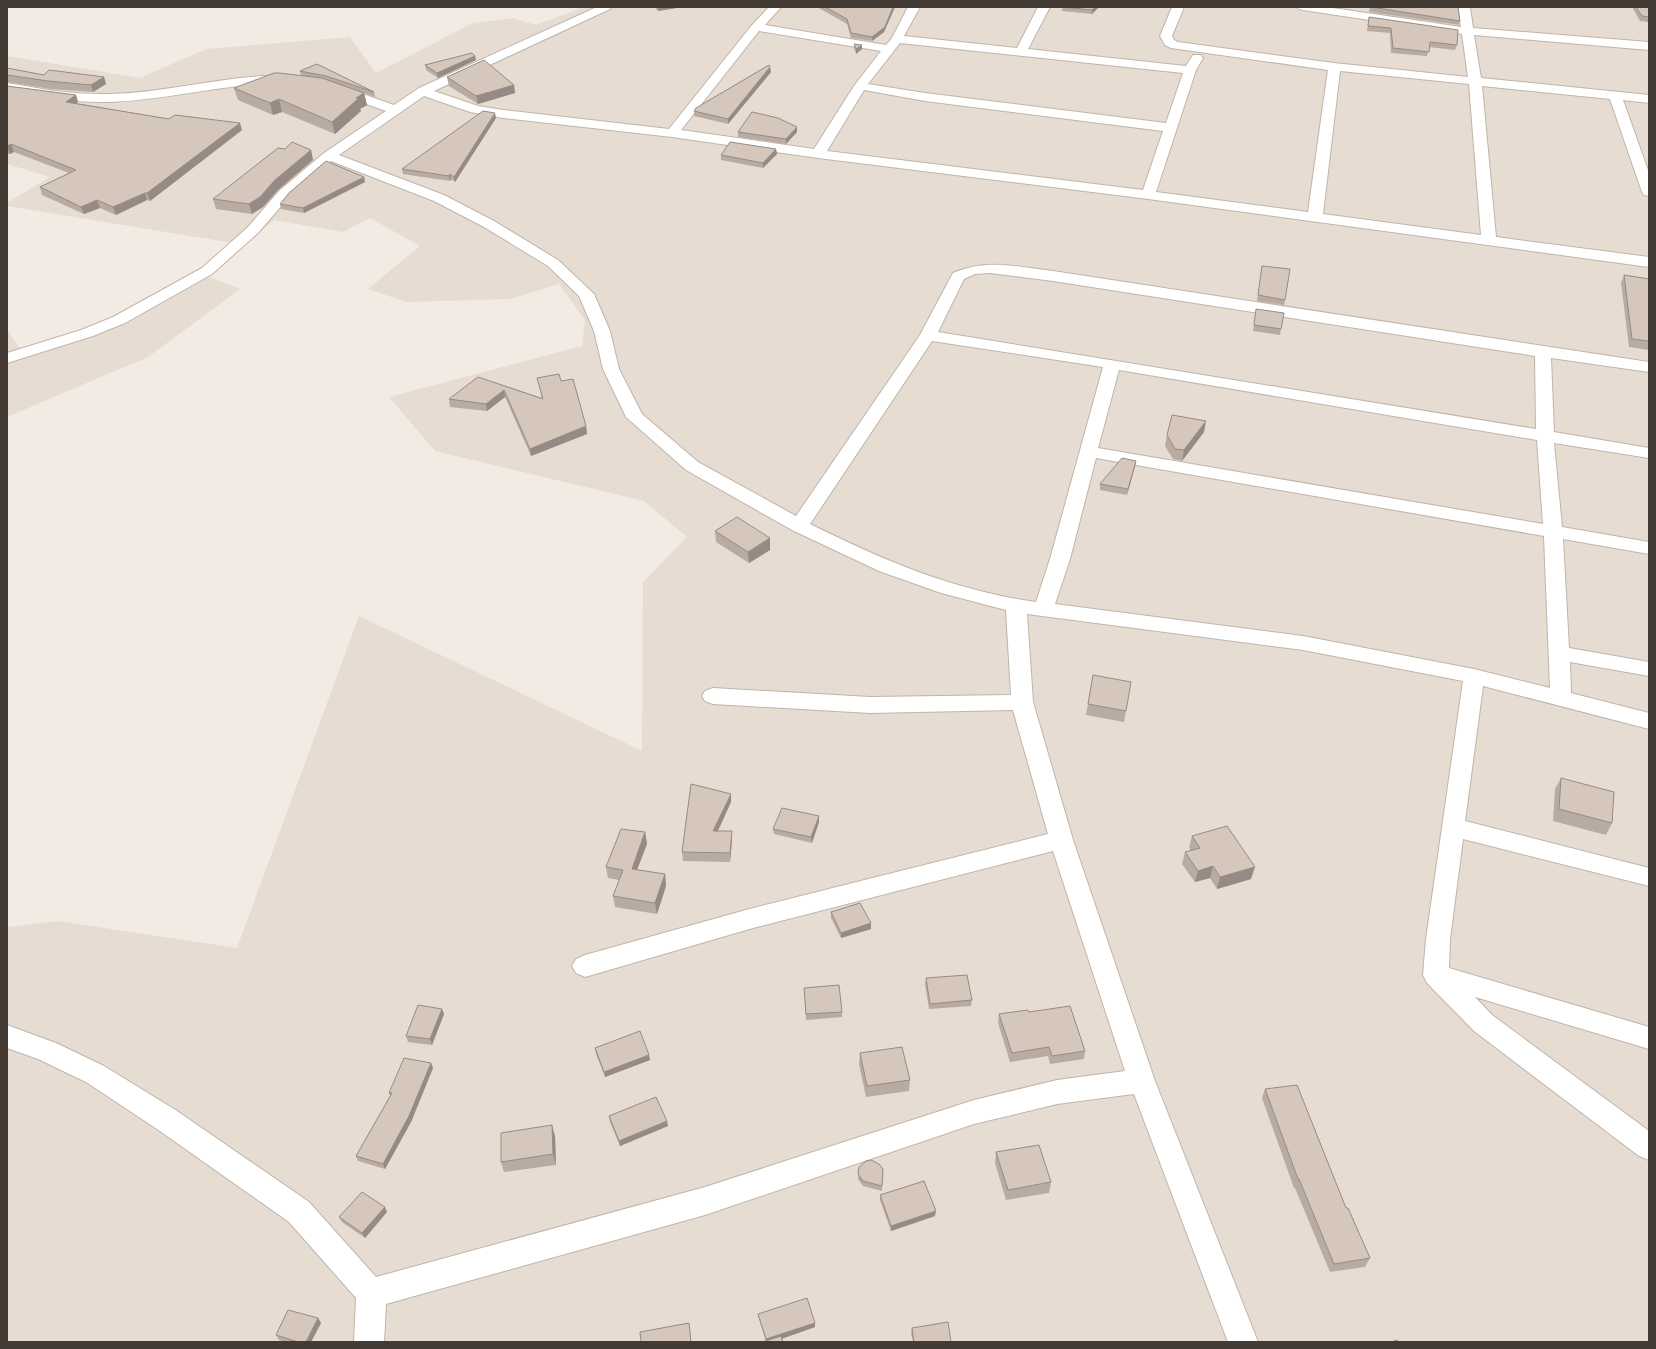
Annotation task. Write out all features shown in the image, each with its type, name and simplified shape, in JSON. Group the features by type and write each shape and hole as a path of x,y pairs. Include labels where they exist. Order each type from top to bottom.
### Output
{"street":[{"path":"7,358 87,333 119,320 207,271 253,230 284,194 329,156 423,91 606,7"},
{"path":"672,133 714,78 756,27 775,7"},
{"path":"818,154 860,86 897,39 914,7"},
{"path":"1021,51 1044,7"},
{"path":"1178,7 1166,36 1169,42 1175,45 1334,67 1649,99"},
{"path":"1303,7 1467,31 1649,46"},
{"path":"1464,7 1475,81 1490,241"},
{"path":"756,27 889,49"},
{"path":"897,39 1190,70"},
{"path":"1148,194 1190,70 1201,49"},
{"path":"1315,217 1334,67"},
{"path":"7,87 63,97 91,99 126,97 228,82 293,80"},
{"path":"329,86 395,110"},
{"path":"860,86 941,99 1171,128"},
{"path":"423,91 476,109 503,114 672,133 818,154 1148,194 1649,262"},
{"path":"1615,96 1649,189"},
{"path":"329,156 439,198 488,224 553,263 586,294 602,331 611,369 635,417 692,466 799,526 886,567 948,588 1016,606 1044,608 1304,643 1474,676 1649,720"},
{"path":"799,526 928,335 958,276 972,270 990,268 1061,277 1543,352 1649,367"},
{"path":"928,335 1649,453"},
{"path":"1543,352 1545,436 1553,530 1561,698"},
{"path":"1044,608 1112,364"},
{"path":"1088,452 1553,530 1649,548"},
{"path":"1016,606 1022,702 1061,840 1142,1081 1244,1342"},
{"path":"1559,653 1649,669"},
{"path":"1474,676 1438,939 1436,975 1483,1023 1649,1147"},
{"path":"714,696 870,705 1022,702"},
{"path":"1453,827 1649,878"},
{"path":"585,966 768,914 1061,840"},
{"path":"1436,975 1649,1038"},
{"path":"7,1036 47,1051 95,1074 139,1104 167,1120 299,1212 333,1248 371,1293 368,1342"},
{"path":"371,1293 705,1201 974,1112 1056,1092 1142,1081"}],"shaded area":[{"path":"584,7 1649,7 1649,1342 7,1342 7,927 58,921 237,948 359,616 642,751 643,582 687,537 644,501 435,451 389,397 582,346 585,320 559,284 510,299 406,302 368,289 420,246 370,218 343,232 274,220 245,245 7,206 7,203 50,177 7,164 7,56 140,78 206,49 350,37 376,73 473,23 513,18 536,25"},
{"path":"187,268 240,289 148,357 7,417 7,329 20,349 104,323 194,272"}],"building":[{"path":"825,7 893,7 885,27 872,37 851,33 847,19"},
{"path":"1063,7 1095,7 1092,10"},
{"path":"1371,7 1458,7 1460,21"},
{"path":"1636,7 1649,7 1649,17 1642,16"},
{"path":"1369,17 1458,30 1457,45 1430,42 1429,52 1393,48 1391,28 1368,26"},
{"path":"854,44 862,45 856,49"},
{"path":"472,53 475,56 437,73 425,65"},
{"path":"484,60 514,85 476,96 447,77"},
{"path":"317,64 374,92 326,76 300,71"},
{"path":"769,65 770,67 728,119 694,111 696,108"},
{"path":"7,68 44,75 49,70 104,77 91,85 7,75"},
{"path":"274,73 322,78 364,93 356,98 358,99 332,122 279,99 270,103 234,88"},
{"path":"7,86 76,95 66,102 169,119 175,115 240,123 147,193 113,207 97,200 81,207 40,187 76,170 11,144 7,146"},
{"path":"483,111 495,113 454,177 450,174 449,176 402,169"},
{"path":"752,112 778,118 797,127 786,139 738,132"},
{"path":"292,142 311,150 275,180 260,197 249,204 213,199 278,148 285,149"},
{"path":"730,142 776,149 763,163 721,155"},
{"path":"326,161 364,177 303,208 280,204 289,193"},
{"path":"1262,266 1290,269 1285,300 1258,295"},
{"path":"1624,275 1649,279 1649,341 1632,339"},
{"path":"1256,309 1284,313 1281,329 1254,325"},
{"path":"559,374 561,381 573,379 586,426 530,449 504,390 486,404 449,399 478,377 543,399 537,378"},
{"path":"1172,415 1206,421 1184,450 1175,449 1167,435"},
{"path":"1122,458 1136,461 1128,489 1100,484"},
{"path":"737,517 770,538 748,552 715,531"},
{"path":"1093,675 1131,682 1126,711 1088,704"},
{"path":"1561,778 1614,792 1612,823 1559,809"},
{"path":"691,784 731,794 713,831 732,831 730,853 682,852"},
{"path":"782,808 819,816 811,837 773,829"},
{"path":"1227,826 1255,867 1220,877 1213,866 1198,871 1185,852 1200,848 1192,836"},
{"path":"621,829 645,832 632,869 665,874 655,903 613,896 623,870 606,867"},
{"path":"860,903 871,923 841,933 831,912"},
{"path":"967,975 972,1000 930,1004 926,978"},
{"path":"839,985 842,1012 806,1014 804,988"},
{"path":"418,1005 442,1009 430,1039 406,1036"},
{"path":"1070,1006 1085,1051 1052,1056 1049,1047 1012,1053 999,1014 1028,1010 1029,1012"},
{"path":"640,1031 649,1055 604,1072 595,1048"},
{"path":"902,1047 910,1080 867,1086 860,1053"},
{"path":"404,1058 431,1063 409,1116 383,1164 356,1156 392,1093 389,1093"},
{"path":"1297,1085 1346,1208 1348,1208 1370,1258 1334,1264 1298,1179 1265,1089"},
{"path":"656,1097 667,1121 619,1141 609,1116"},
{"path":"552,1125 553,1154 501,1162 501,1133"},
{"path":"1039,1145 1051,1182 1008,1190 996,1152"},
{"path":"871,1160 879,1164 883,1169 882,1186 863,1181 858,1174 859,1167 866,1161"},
{"path":"924,1181 936,1211 891,1226 880,1195"},
{"path":"362,1192 385,1207 362,1233 339,1217"},
{"path":"807,1298 815,1323 766,1339 758,1314"},
{"path":"288,1310 318,1318 306,1342 298,1342 276,1335"},
{"path":"948,1322 951,1342 914,1342 912,1328"},
{"path":"689,1323 691,1342 641,1342 640,1332"},
{"path":"781,1336 783,1342 762,1342"}]}
